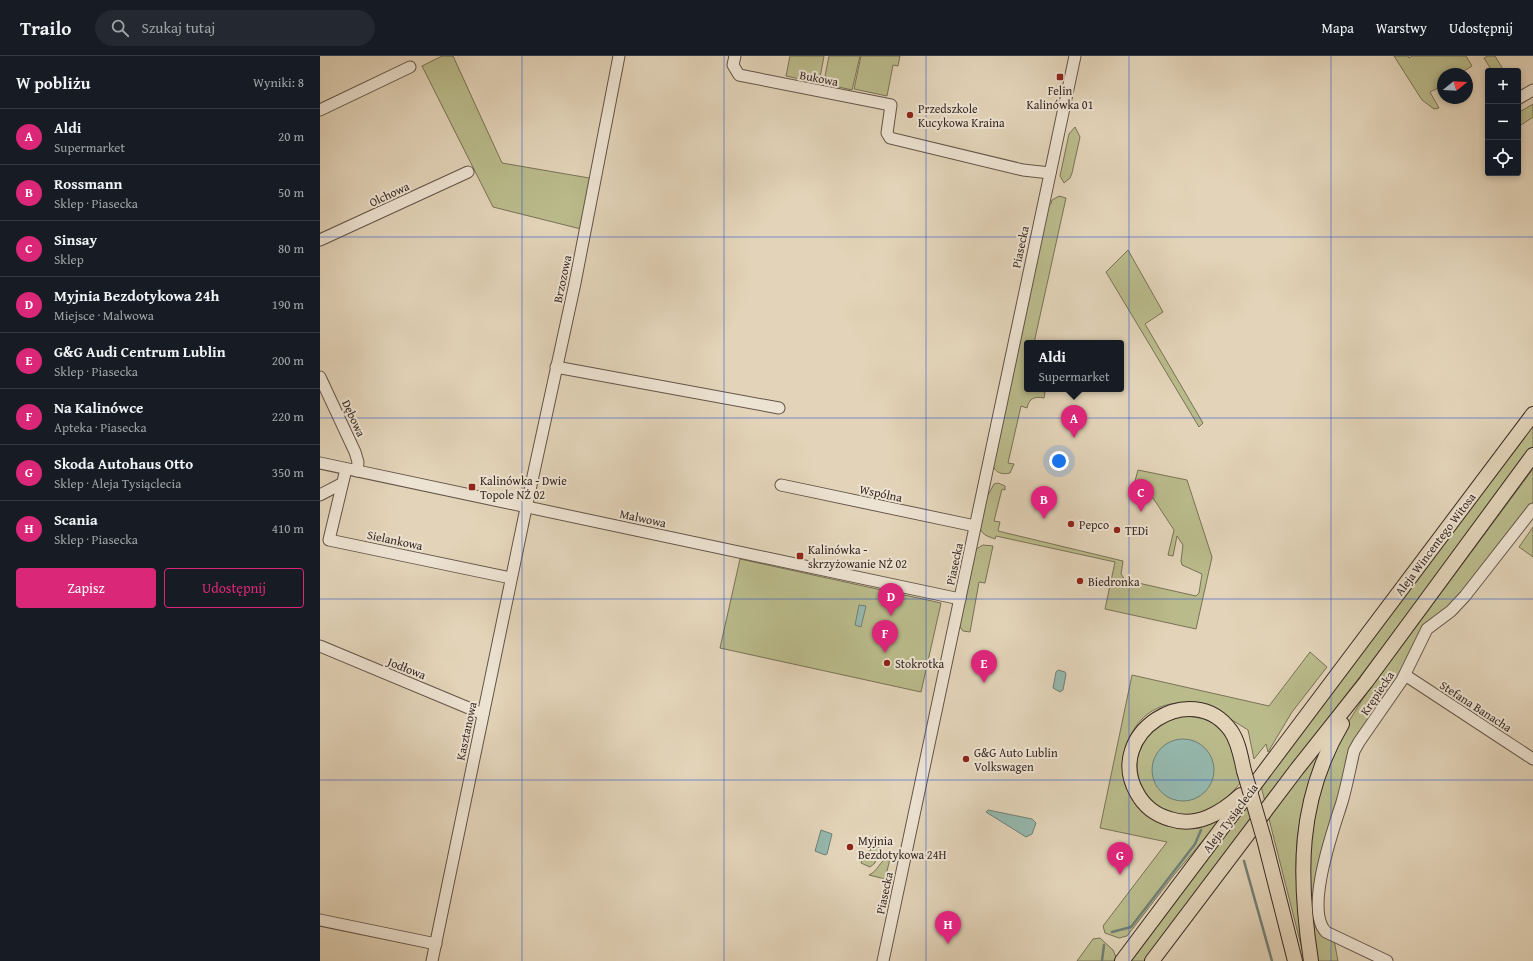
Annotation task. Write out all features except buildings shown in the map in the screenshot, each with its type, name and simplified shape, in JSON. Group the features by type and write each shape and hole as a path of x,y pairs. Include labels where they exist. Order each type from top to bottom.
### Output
{"main road":[{"name":"Aleja Wincentego Witosa","path":"1337,674 1533,414"},
{"name":"Aleja Wincentego Witosa","path":"1366,682 1533,455"},
{"name":"Aleja Tysiąclecia","path":"1122,961 1337,674"},
{"name":"Aleja Tysiąclecia","path":"1152,961 1297,769 1366,682"},
{"path":"1311,961 1302,878 1303,845 1309,808 1326,753 1366,682"},
{"path":"1264,772 1236,798 1215,815 1198,821 1174,821 1157,814 1143,802 1133,783 1131,755 1138,738 1151,722 1172,711 1190,710 1212,715 1225,725 1235,738 1244,771 1264,839 1295,961"}],"street":[{"name":"Brzozowa","path":"526,507 619,56"},
{"name":"Bukowa","path":"734,56 733,65 739,75 892,105 887,133 890,138 1023,170 1050,173"},
{"name":"Piasecka","path":"883,961 1075,56"},
{"path":"320,110 410,67"},
{"path":"1521,97 1533,90"},
{"name":"Olchowa","path":"320,240 468,172"},
{"path":"556,367 779,408"},
{"name":"Dębowa","path":"320,378 355,452 358,462 357,471"},
{"name":"Malwowa","path":"320,463 960,599"},
{"path":"320,495 341,484 346,469"},
{"name":"Sielankowa","path":"341,484 329,540 511,578"},
{"name":"Wspólna","path":"781,485 975,526"},
{"name":"Kasztanowa","path":"432,961 526,507"},
{"name":"Krępiecka","path":"1387,961 1326,932 1321,928 1318,900 1322,869 1354,751 1405,675 1427,629 1450,611 1465,596 1533,509"},
{"name":"Jodłowa","path":"320,646 483,714"},
{"name":"Stefana Banacha","path":"1405,675 1533,759"},
{"path":"320,920 436,944"}],"green space":[{"path":"442,56 453,56 502,163 595,179 581,229 493,207 422,66"},
{"path":"790,56 824,56 819,83 786,76"},
{"path":"829,56 860,56 852,90 826,84 827,77 825,76"},
{"path":"861,56 900,56 898,66 893,65 887,96 854,89"},
{"path":"1394,56 1408,56 1409,58 1412,56 1466,56 1472,66 1469,68 1437,68 1437,88 1430,92 1439,108 1434,109 1422,100"},
{"path":"1488,56 1495,56 1502,68 1490,68 1484,58"},
{"path":"1533,104 1533,117 1521,125 1521,111"},
{"path":"1075,127 1080,137 1072,173 1070,178 1064,183 1060,176 1069,134"},
{"path":"1059,196 1066,198 1035,340 1024,340 1024,392 1045,392 1044,398 1033,398 1029,402 1027,408 1021,406 1008,463 1014,464 1010,473 1005,474 997,472 993,465 1048,203 1051,204 1052,200"},
{"path":"1128,250 1163,312 1145,324 1203,423 1199,427 1106,272"},
{"path":"1533,423 1533,448 1265,802 1261,786"},
{"path":"1533,462 1533,469 1530,466"},
{"path":"1533,469 1533,504 1459,600 1441,616 1358,739 1317,914 1334,940 1338,961 1316,961 1307,859 1316,796 1344,729 1364,697"},
{"path":"1138,470 1187,480 1212,557 1196,629 1105,609 1115,562 996,536 995,539 981,531 980,528 985,495 988,495 994,484 998,483 1005,486 1005,490 1002,489 994,521 1000,522 998,531 1123,561 1121,574 1125,580 1196,596 1199,593 1202,574 1182,565 1183,545 1177,536 1173,556 1168,555 1174,530 1153,498 1132,492"},
{"path":"1533,527 1533,557 1519,547"},
{"path":"983,545 993,546 985,583 979,582 970,632 963,631 960,627 960,623 976,549"},
{"path":"740,559 941,603 921,692 720,648"},
{"path":"1310,652 1327,667 1292,712 1268,752 1266,744 1254,759 1248,730 1203,706 1187,703 1168,704 1153,711 1140,721 1132,734 1126,749 1125,765 1127,782 1133,799 1203,825 1220,820 1174,875 1127,936 1119,938 1105,933 1103,926 1167,842 1100,828 1132,675 1269,706"},
{"path":"1179,716 1195,717 1208,721 1217,726 1230,743 1242,781 1221,803 1204,814 1176,814 1163,809 1152,801 1144,790 1139,777 1137,764 1139,750 1146,737 1157,725"},
{"path":"1326,742 1307,793 1300,820 1297,840 1296,880 1305,961 1268,815"},
{"path":"1247,804 1252,822 1147,961 1128,961"},
{"path":"868,838 874,839 879,847 875,863 870,867 861,863 863,855 869,855 871,847 865,844 865,840"},
{"path":"887,858 890,859 885,879 869,875 875,871 882,861"},
{"path":"1100,938 1113,950 1116,957 1114,961 1077,961 1093,939"}],"water":[{"path":"859,605 866,606 861,627 855,625"},
{"path":"1058,670 1065,672 1066,674 1063,690 1060,692 1053,688 1056,672"},
{"path":"1183,739 1200,744 1205,748 1209,753 1214,770 1209,787 1205,792 1200,796 1183,801 1166,796 1161,792 1157,787 1152,770 1157,753 1161,748 1166,744"},
{"path":"988,810 1032,819 1036,823 1032,834 1026,837 986,812"},
{"path":"821,830 832,834 827,854 825,855 815,851"}],"waterway":[{"path":"1112,932 1131,927 1195,844 1201,830"},
{"path":"1244,861 1272,961"},
{"path":"1102,961 1104,945"}],"place":[{"name":"Felin Kalinówka 01","path":"1060,77"},
{"name":"Przedszkole Kucykowa Kraina","path":"910,115"},
{"name":"Aldi","path":"1074,438"},
{"name":"Kalinówka - Dwie Topole NŻ 02","path":"472,487"},
{"name":"Sinsay","path":"1141,512"},
{"name":"Rossmann","path":"1044,519"},
{"name":"Pepco","path":"1071,524"},
{"name":"TEDi","path":"1117,530"},
{"name":"Kalinówka - skrzyżowanie NŻ 02","path":"800,556"},
{"name":"Biedronka","path":"1080,581"},
{"name":"Myjnia Bezdotykowa 24h","path":"891,616"},
{"name":"Na Kalinówce","path":"885,653"},
{"name":"Stokrotka","path":"887,663"},
{"name":"G&G Audi Centrum Lublin","path":"984,683"},
{"name":"G&G Auto Lublin Volkswagen","path":"966,759"},
{"name":"Myjnia Bezdotykowa 24H","path":"850,847"},
{"name":"Skoda Autohaus Otto","path":"1120,875"},
{"name":"Scania","path":"948,944"}]}
